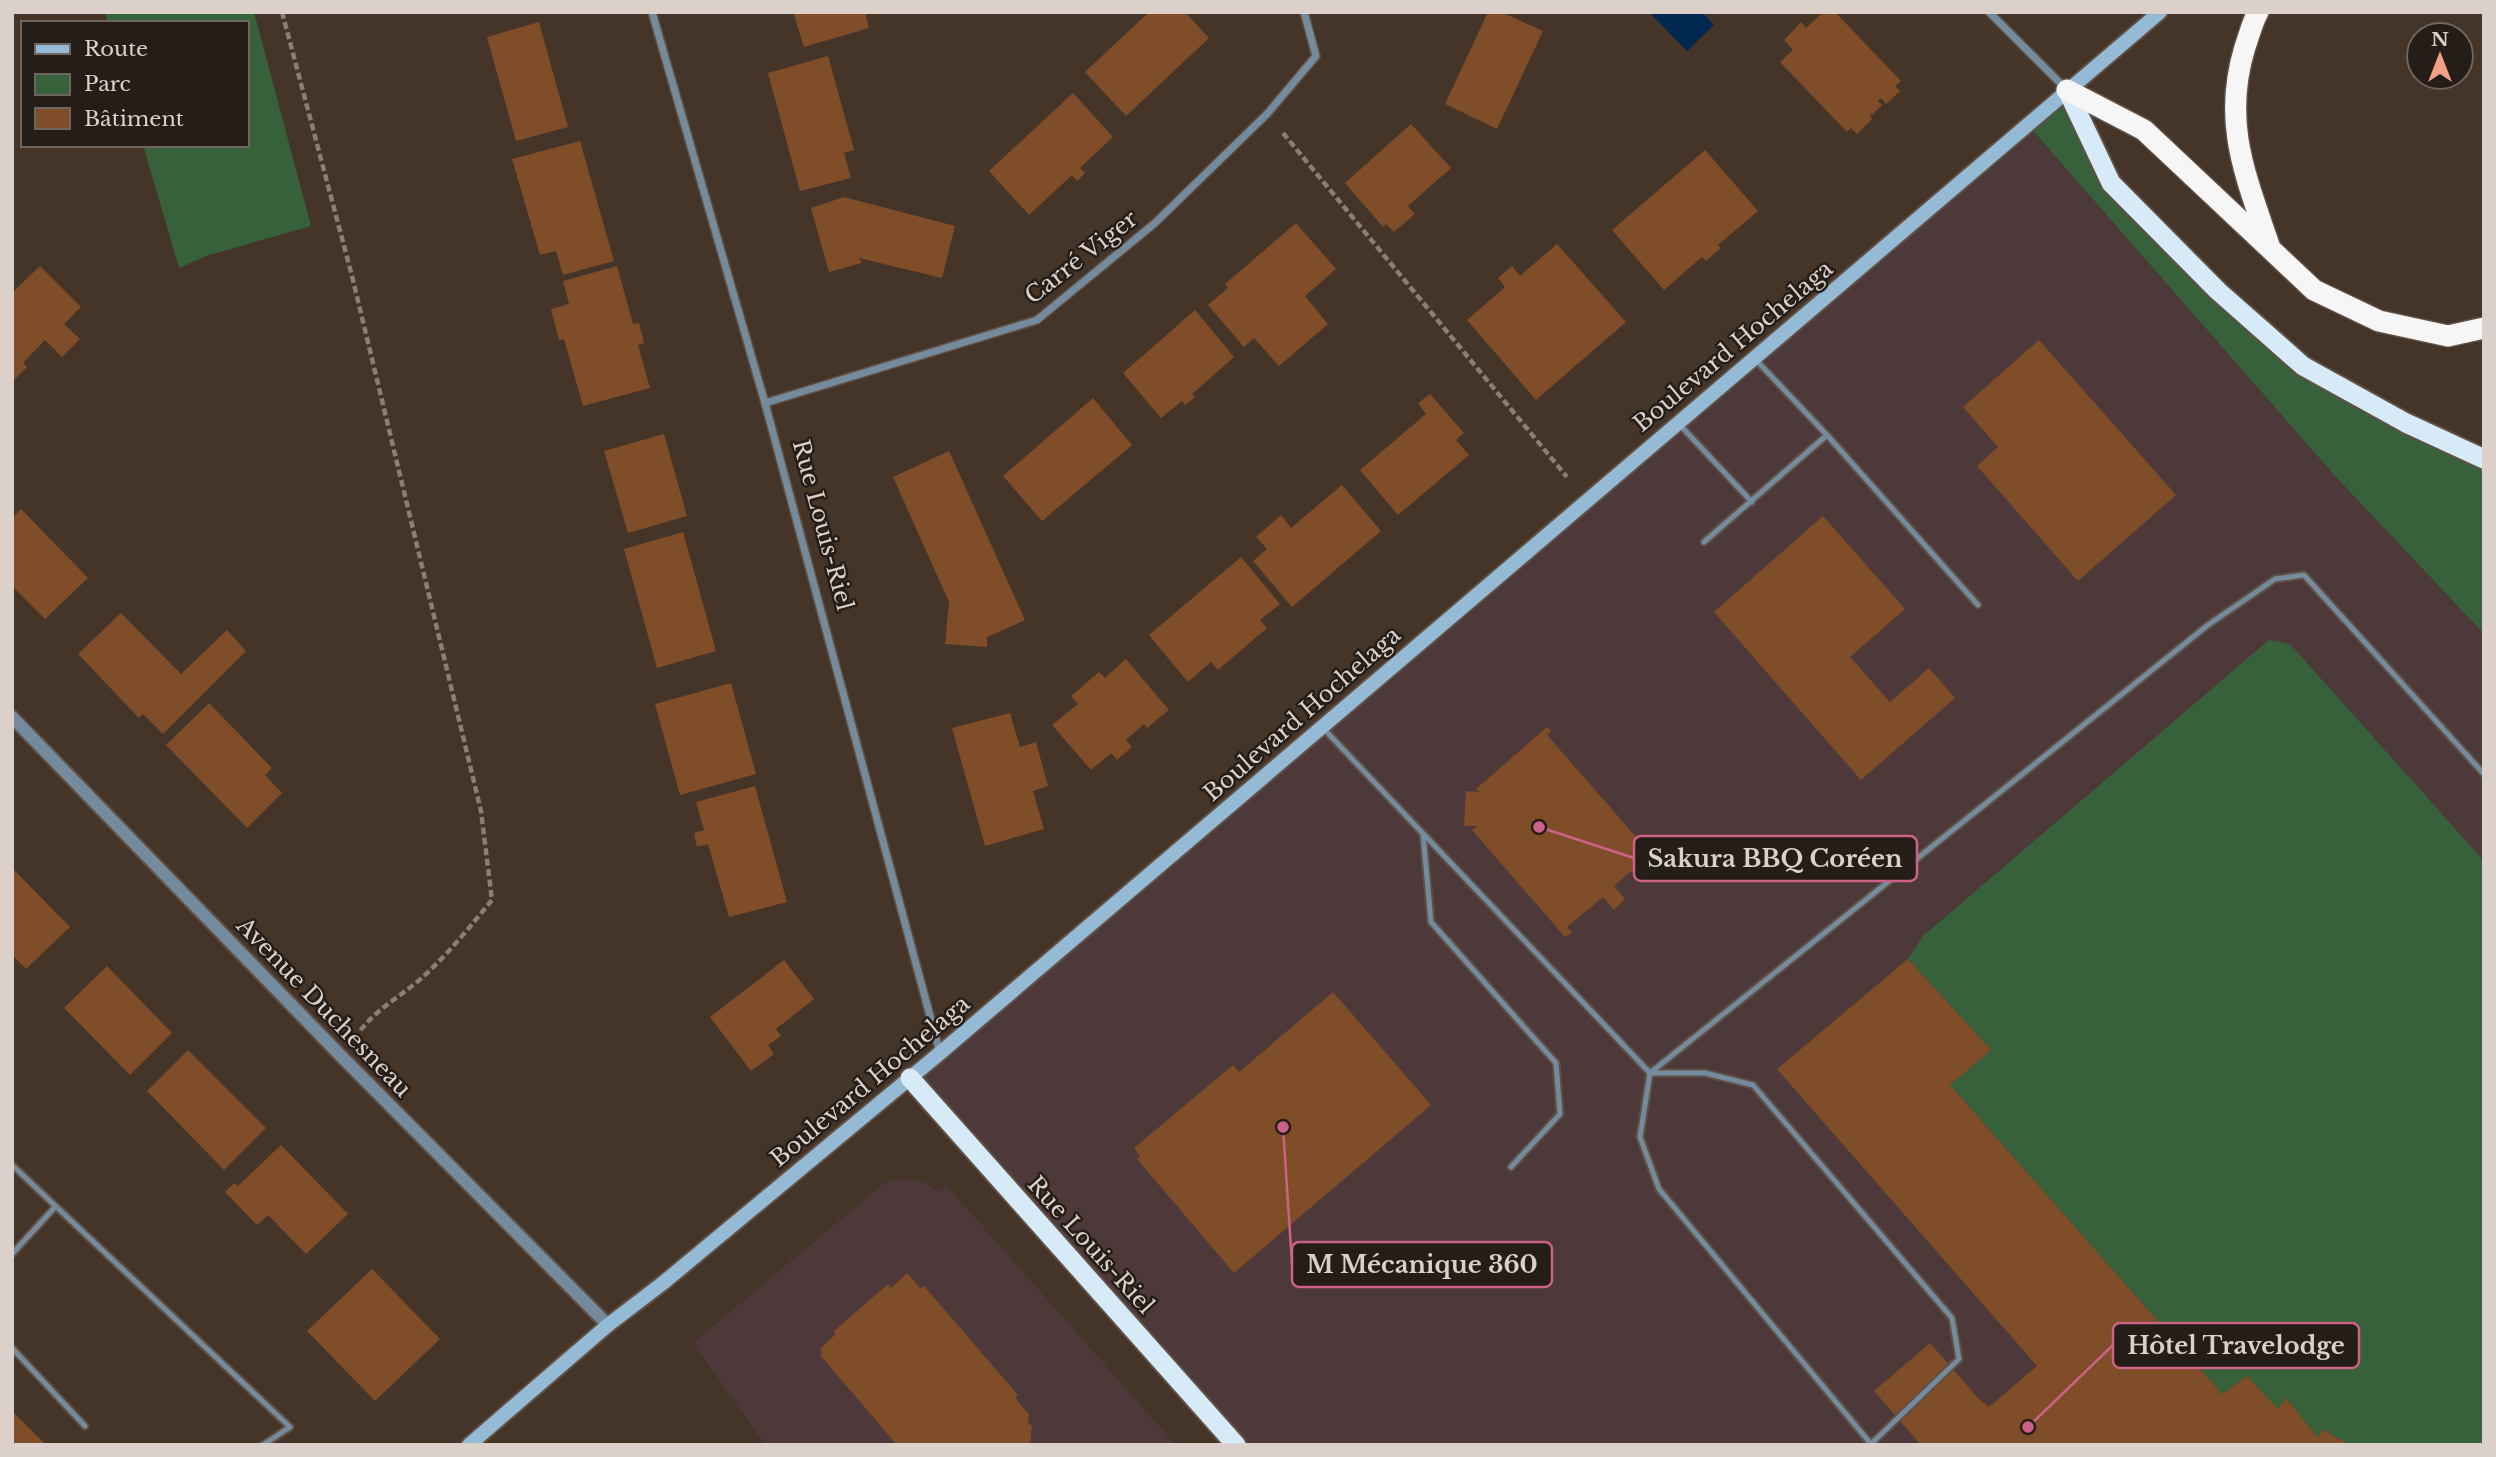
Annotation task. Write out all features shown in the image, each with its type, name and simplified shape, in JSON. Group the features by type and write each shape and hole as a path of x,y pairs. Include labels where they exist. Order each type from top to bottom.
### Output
{"highway":[{"path":"2258,12 2237,75 2235,128 2244,172 2270,247"},
{"path":"2067,90 2144,130 2314,290 2379,321 2448,336 2484,328"},
{"path":"2067,90 2111,183 2218,291 2303,366 2406,423 2484,458"},
{"name":"Rue Louis-Riel","path":"909,1079 1236,1445"}],"main road":[{"name":"Boulevard Hochelaga","path":"469,1445 608,1325 663,1283 940,1053 2160,12"}],"street":[{"name":"Rue Louis-Riel","path":"652,12 765,403 940,1053"},
{"name":"Carré Viger","path":"765,403 1037,320 1155,223 1267,114 1316,56 1304,12"},
{"path":"1989,12 2067,90"},
{"name":"Avenue Duchesneau","path":"12,717 341,1056 608,1325"}],"lane":[{"path":"1754,358 1827,435 1978,605"},
{"path":"1678,423 1752,502"},
{"path":"1703,542 1827,435"},
{"path":"1322,727 1650,1073 1704,1073 1753,1085 1952,1318 1959,1359 1871,1445 1659,1189 1640,1137 1650,1073 2208,625 2274,579 2304,575 2484,774"},
{"path":"1423,834 1432,922 1556,1063 1560,1114 1511,1167"},
{"path":"12,1165 290,1427 263,1445"},
{"path":"12,1254 55,1207"},
{"path":"12,1348 85,1426"}],"path":[{"path":"282,12 355,289 478,798 492,900 463,936 417,981 374,1013 341,1056"},
{"path":"1267,114 1587,500"}],"shaded area":[{"path":"2028,125 2335,476 2484,634 2484,1445 1236,1445 910,1078"},
{"path":"910,1179 925,1183 937,1191 947,1186 1176,1445 765,1445 693,1343 887,1181"}],"green space":[{"path":"105,12 254,12 311,226 206,256 179,268 144,147 248,147 248,21 107,21"},
{"path":"2067,90 2111,183 2303,366 2484,459 2484,634 2335,476 2028,125"},
{"path":"2269,640 2290,644 2484,861 2484,1445 2350,1445 2322,1429 2318,1438 2287,1399 2278,1409 2247,1376 2222,1394 1950,1085 1991,1050 1908,959 1923,936"}],"water":[{"path":"1649,12 1702,12 1714,25 1687,51"}],"building":[{"path":"793,12 865,12 869,28 804,47"},
{"path":"1149,12 1185,12 1209,38 1126,116 1085,72"},
{"path":"1488,12 1501,12 1543,31 1497,129 1445,104"},
{"path":"1823,12 1835,12 1901,81 1895,86 1900,91 1886,104 1881,98 1878,101 1882,105 1872,115 1869,112 1872,119 1857,134 1851,128 1847,132 1780,62 1793,50 1784,40 1801,22 1806,28"},
{"path":"539,22 568,127 516,141 487,37"},
{"path":"828,56 854,150 844,153 851,178 800,191 768,73"},
{"path":"1073,93 1113,137 1080,168 1085,173 1077,181 1072,175 1029,215 989,171"},
{"path":"1411,124 1451,168 1408,206 1415,214 1394,232 1386,224 1383,227 1345,183"},
{"path":"580,141 614,261 563,275 556,251 540,255 512,159"},
{"path":"1705,150 1758,211 1718,245 1721,248 1706,261 1702,257 1664,290 1612,230"},
{"path":"844,197 955,226 942,278 859,258 862,263 829,272 811,208"},
{"path":"1296,223 1336,269 1305,296 1328,324 1279,366 1254,338 1244,347 1208,305 1228,288 1225,284"},
{"path":"1557,244 1626,322 1536,400 1467,320 1505,287 1498,278 1512,266 1520,276"},
{"path":"40,266 81,307 64,324 80,339 62,357 45,340 23,363 27,367 12,382 12,293"},
{"path":"617,266 633,324 639,323 644,343 638,345 650,388 583,406 564,339 559,340 551,309 569,304 563,281"},
{"path":"1195,310 1234,357 1192,394 1195,397 1185,405 1182,401 1161,418 1123,373"},
{"path":"2039,340 2176,495 2078,581 1977,466 1998,447 1963,407"},
{"path":"1430,394 1464,433 1456,440 1469,455 1398,515 1360,470 1426,414 1418,403"},
{"path":"1093,398 1132,445 1042,521 1003,476"},
{"path":"664,434 687,516 628,533 604,451"},
{"path":"949,451 1025,620 987,637 987,647 945,644 949,602 893,477"},
{"path":"1342,485 1381,531 1292,607 1253,561 1267,549 1256,537 1281,515 1291,528"},
{"path":"21,509 88,578 45,619 12,586 12,518"},
{"path":"1823,516 1905,609 1850,657 1890,702 1929,668 1955,698 1861,780 1714,612"},
{"path":"683,532 716,651 657,668 624,549"},
{"path":"1241,557 1280,604 1260,620 1267,628 1218,670 1211,662 1188,682 1149,635"},
{"path":"121,613 181,674 227,630 246,651 163,734 143,714 139,718 78,654"},
{"path":"1126,659 1169,710 1147,728 1144,724 1126,740 1132,747 1117,760 1111,753 1091,770 1052,725 1078,704 1071,696 1099,672 1105,678"},
{"path":"731,683 756,774 680,795 655,704"},
{"path":"209,703 272,768 265,775 282,793 247,828 166,745"},
{"path":"1010,713 1020,747 1036,742 1048,786 1033,791 1044,829 985,846 952,728"},
{"path":"1547,727 1551,731 1547,735 1651,854 1614,886 1625,899 1614,910 1603,897 1567,927 1572,932 1565,937 1472,830 1478,826 1464,826 1466,791 1480,792 1476,789"},
{"path":"755,786 787,902 729,917 708,844 697,847 694,833 704,830 696,802"},
{"path":"12,868 70,927 26,969 12,955"},
{"path":"1908,959 1991,1050 1950,1085 2222,1394 2247,1376 2278,1409 2286,1398 2318,1438 2322,1429 2350,1445 1921,1445 1874,1391 1930,1343 1989,1407 2037,1366 1777,1069"},
{"path":"784,960 814,999 776,1029 781,1036 768,1045 774,1054 751,1071 710,1017"},
{"path":"107,966 172,1033 130,1075 64,1008"},
{"path":"1333,992 1431,1105 1234,1273 1137,1159 1140,1156 1134,1148 1233,1065 1239,1072"},
{"path":"188,1050 266,1128 224,1170 147,1091"},
{"path":"281,1145 348,1214 306,1254 268,1215 257,1225 225,1192 234,1183 238,1186"},
{"path":"372,1269 440,1339 375,1401 307,1331"},
{"path":"907,1273 920,1288 924,1286 1018,1395 1015,1398 1029,1414 1028,1424 1032,1425 1030,1445 897,1445 820,1355 823,1352 820,1349 836,1334 833,1332 888,1284 891,1288"},
{"path":"12,1411 46,1445 12,1445"}],"place":[{"name":"Sakura BBQ Coréen","path":"1539,827"},
{"name":"M Mécanique 360","path":"1283,1127"},
{"name":"Hôtel Travelodge","path":"2028,1427"}]}
